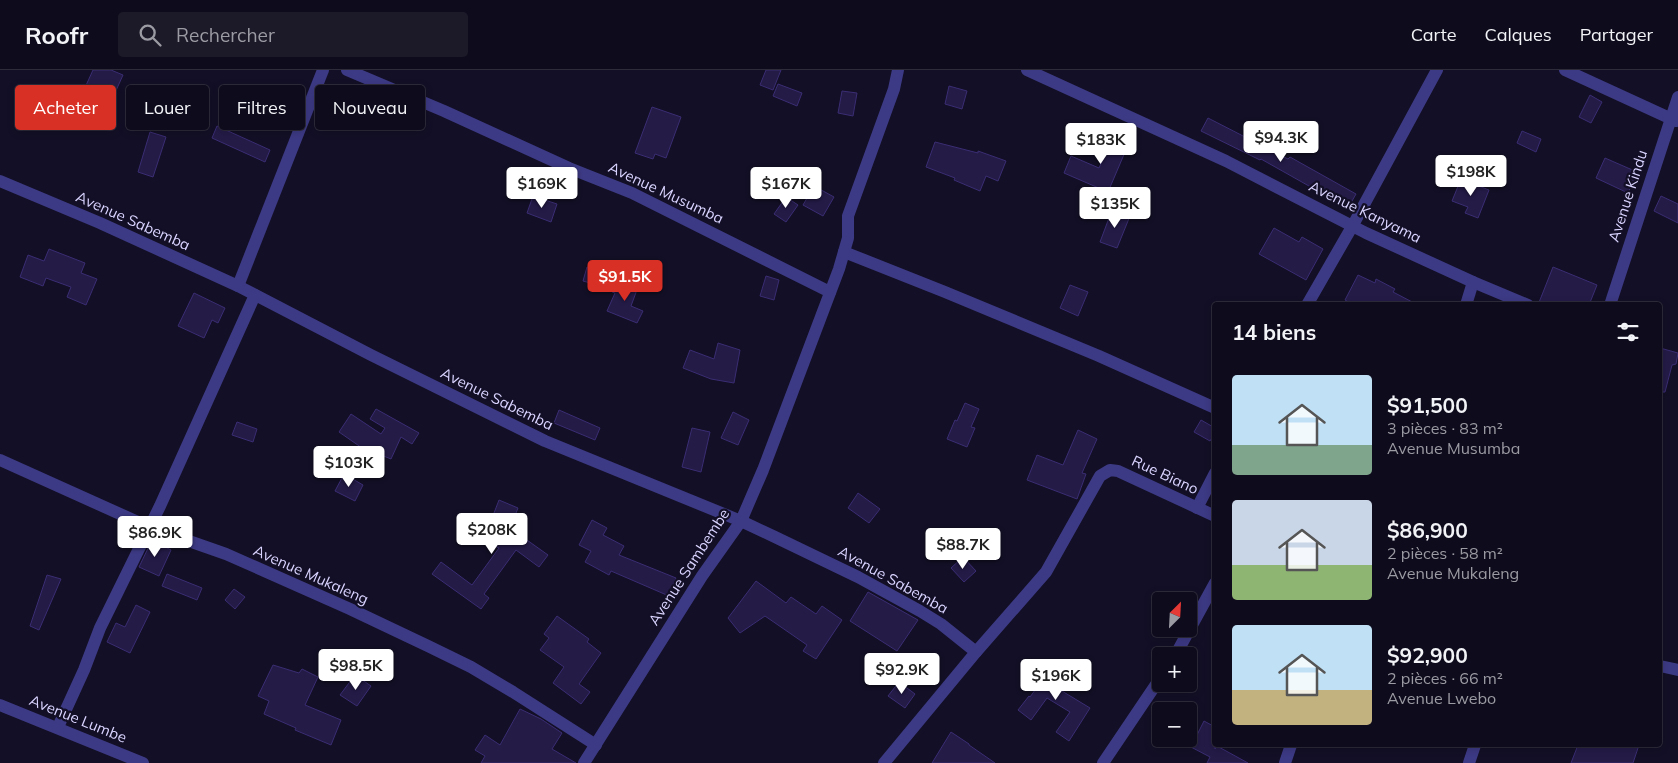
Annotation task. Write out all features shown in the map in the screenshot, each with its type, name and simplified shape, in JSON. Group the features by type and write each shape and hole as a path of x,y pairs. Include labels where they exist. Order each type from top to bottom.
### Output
{"street":[{"path":"238,286 323,70"},
{"name":"Avenue Musumba","path":"347,70 444,111 569,168 632,193 830,292"},
{"name":"Avenue Sambembe","path":"584,763 702,576 741,521 763,470 844,252 848,238 848,216 894,89 898,70"},
{"name":"Avenue Kanyama","path":"1027,70 1226,161 1353,226 1473,282 1521,302"},
{"path":"1310,302 1437,70"},
{"path":"1565,70 1674,120"},
{"name":"Avenue Kindu","path":"1611,302 1674,120 1678,97"},
{"name":"Avenue Sabemba","path":"0,181 100,223 255,294 380,360 545,441 741,521 858,577 941,624 976,652"},
{"path":"844,252 1099,356 1212,407"},
{"path":"1467,302 1473,282"},
{"path":"58,727 84,670 100,628 160,506 255,294"},
{"name":"Avenue Mukaleng","path":"0,460 149,527 226,554 350,609 462,663 513,692 596,745"},
{"name":"Rue Biano","path":"976,652 1046,572 1100,476 1110,470 1118,471 1212,515"},
{"path":"1197,508 1212,479"},
{"path":"1179,647 1212,588"},
{"path":"884,763 976,652"},
{"path":"1662,666 1678,670"},
{"path":"1103,763 1152,690"},
{"name":"Avenue Lumbe","path":"0,705 143,763"},
{"path":"1285,763 1290,747"},
{"path":"1469,763 1474,747"}],"building":[{"path":"93,70 111,70 123,75 116,90 116,85 86,85"},
{"path":"766,70 781,70 773,90 760,85"},
{"path":"778,84 802,93 797,106 773,96"},
{"path":"949,86 967,91 962,109 945,104"},
{"path":"842,91 857,93 853,116 838,113"},
{"path":"1590,95 1602,102 1591,123 1579,117"},
{"path":"652,107 681,117 666,158 655,154 653,159 635,153"},
{"path":"1208,118 1288,159 1290,157 1356,194 1348,208 1261,159 1201,131"},
{"path":"217,126 219,130 226,130 270,150 265,162 212,138"},
{"path":"1116,131 1131,138 1108,192 1064,173 1071,156 1099,168"},
{"path":"1522,131 1541,139 1536,152 1517,143"},
{"path":"150,132 166,137 153,177 138,172"},
{"path":"935,142 978,153 978,151 1006,161 998,181 986,176 980,191 954,180 955,178 926,167"},
{"path":"1605,158 1637,172 1628,193 1596,178"},
{"path":"1461,179 1489,190 1478,218 1465,213 1468,207 1452,201"},
{"path":"814,186 834,197 823,216 803,205"},
{"path":"533,196 557,204 551,222 527,213"},
{"path":"1661,196 1678,204 1678,223 1654,211"},
{"path":"786,197 798,205 786,222 774,214"},
{"path":"1112,210 1130,216 1117,248 1100,242"},
{"path":"1274,228 1299,242 1302,237 1323,249 1306,280 1259,254"},
{"path":"49,249 85,263 81,273 97,279 86,305 67,297 71,287 46,278 43,286 20,277 28,255 44,261"},
{"path":"587,267 605,272 601,286 583,281"},
{"path":"1553,267 1597,285 1590,302 1539,302"},
{"path":"1358,275 1375,283 1376,279 1395,289 1393,292 1412,302 1349,302 1345,300"},
{"path":"766,276 779,280 774,300 760,296"},
{"path":"617,279 638,287 631,306 643,311 637,323 607,311 615,293 612,292"},
{"path":"1070,285 1088,292 1078,316 1060,308"},
{"path":"194,293 225,308 218,323 212,320 204,338 178,326"},
{"path":"718,343 740,350 734,383 711,379 683,368 690,350 714,359"},
{"path":"1662,349 1678,353 1676,364 1672,365 1665,392 1662,392"},
{"path":"965,403 979,409 971,427 975,428 967,447 947,439"},
{"path":"376,409 419,433 412,444 401,437 391,459 381,455 378,459 339,432 351,414 381,434 385,428 370,419"},
{"path":"559,410 600,428 595,440 554,423"},
{"path":"733,412 749,420 738,445 721,438"},
{"path":"1201,420 1212,426 1212,438 1210,441 1194,432"},
{"path":"237,422 257,429 253,442 232,435"},
{"path":"692,428 710,432 701,472 682,467"},
{"path":"1078,430 1097,439 1082,473 1086,474 1077,499 1027,480 1037,455 1063,465"},
{"path":"344,474 363,485 355,501 335,491"},
{"path":"858,493 880,509 869,523 848,508"},
{"path":"499,500 518,508 510,528 548,555 539,567 516,550 484,594 489,598 481,609 432,574 441,562 472,585 499,548 472,536 479,522 489,526"},
{"path":"592,520 607,528 603,535 624,546 619,555 676,578 669,596 611,571 609,575 585,562 591,551 579,545"},
{"path":"152,540 171,550 159,576 139,567"},
{"path":"963,557 976,571 964,582 951,568"},
{"path":"167,574 202,588 197,600 162,586"},
{"path":"47,575 61,579 39,630 30,626"},
{"path":"756,581 786,603 791,597 816,614 822,606 842,620 816,659 803,651 807,645 765,616 740,633 728,618"},
{"path":"234,589 245,597 235,609 225,600"},
{"path":"868,592 918,620 897,651 850,621"},
{"path":"136,605 150,612 130,653 107,642 116,623 125,627"},
{"path":"557,616 589,639 587,642 601,653 579,684 590,692 581,704 553,683 564,667 540,650 549,638 544,634"},
{"path":"1057,660 1070,670 1057,688 1090,708 1069,741 1056,732 1070,712 1047,698 1031,720 1018,710"},
{"path":"273,665 299,673 302,669 318,677 305,705 341,720 331,745 295,730 296,728 264,714 269,701 258,696"},
{"path":"355,675 371,686 357,706 340,695"},
{"path":"899,682 915,694 905,708 888,696"},
{"path":"520,709 541,719 562,733 552,749 576,763 481,763 485,756 475,750 485,735 500,745"},
{"path":"1204,721 1212,725 1212,747 1215,747 1215,749 1219,747 1248,763 1207,763 1210,757 1191,747 1197,747 1197,735"},
{"path":"951,732 969,744 995,763 932,763"},
{"path":"1577,747 1638,747 1633,763 1571,763"}]}
